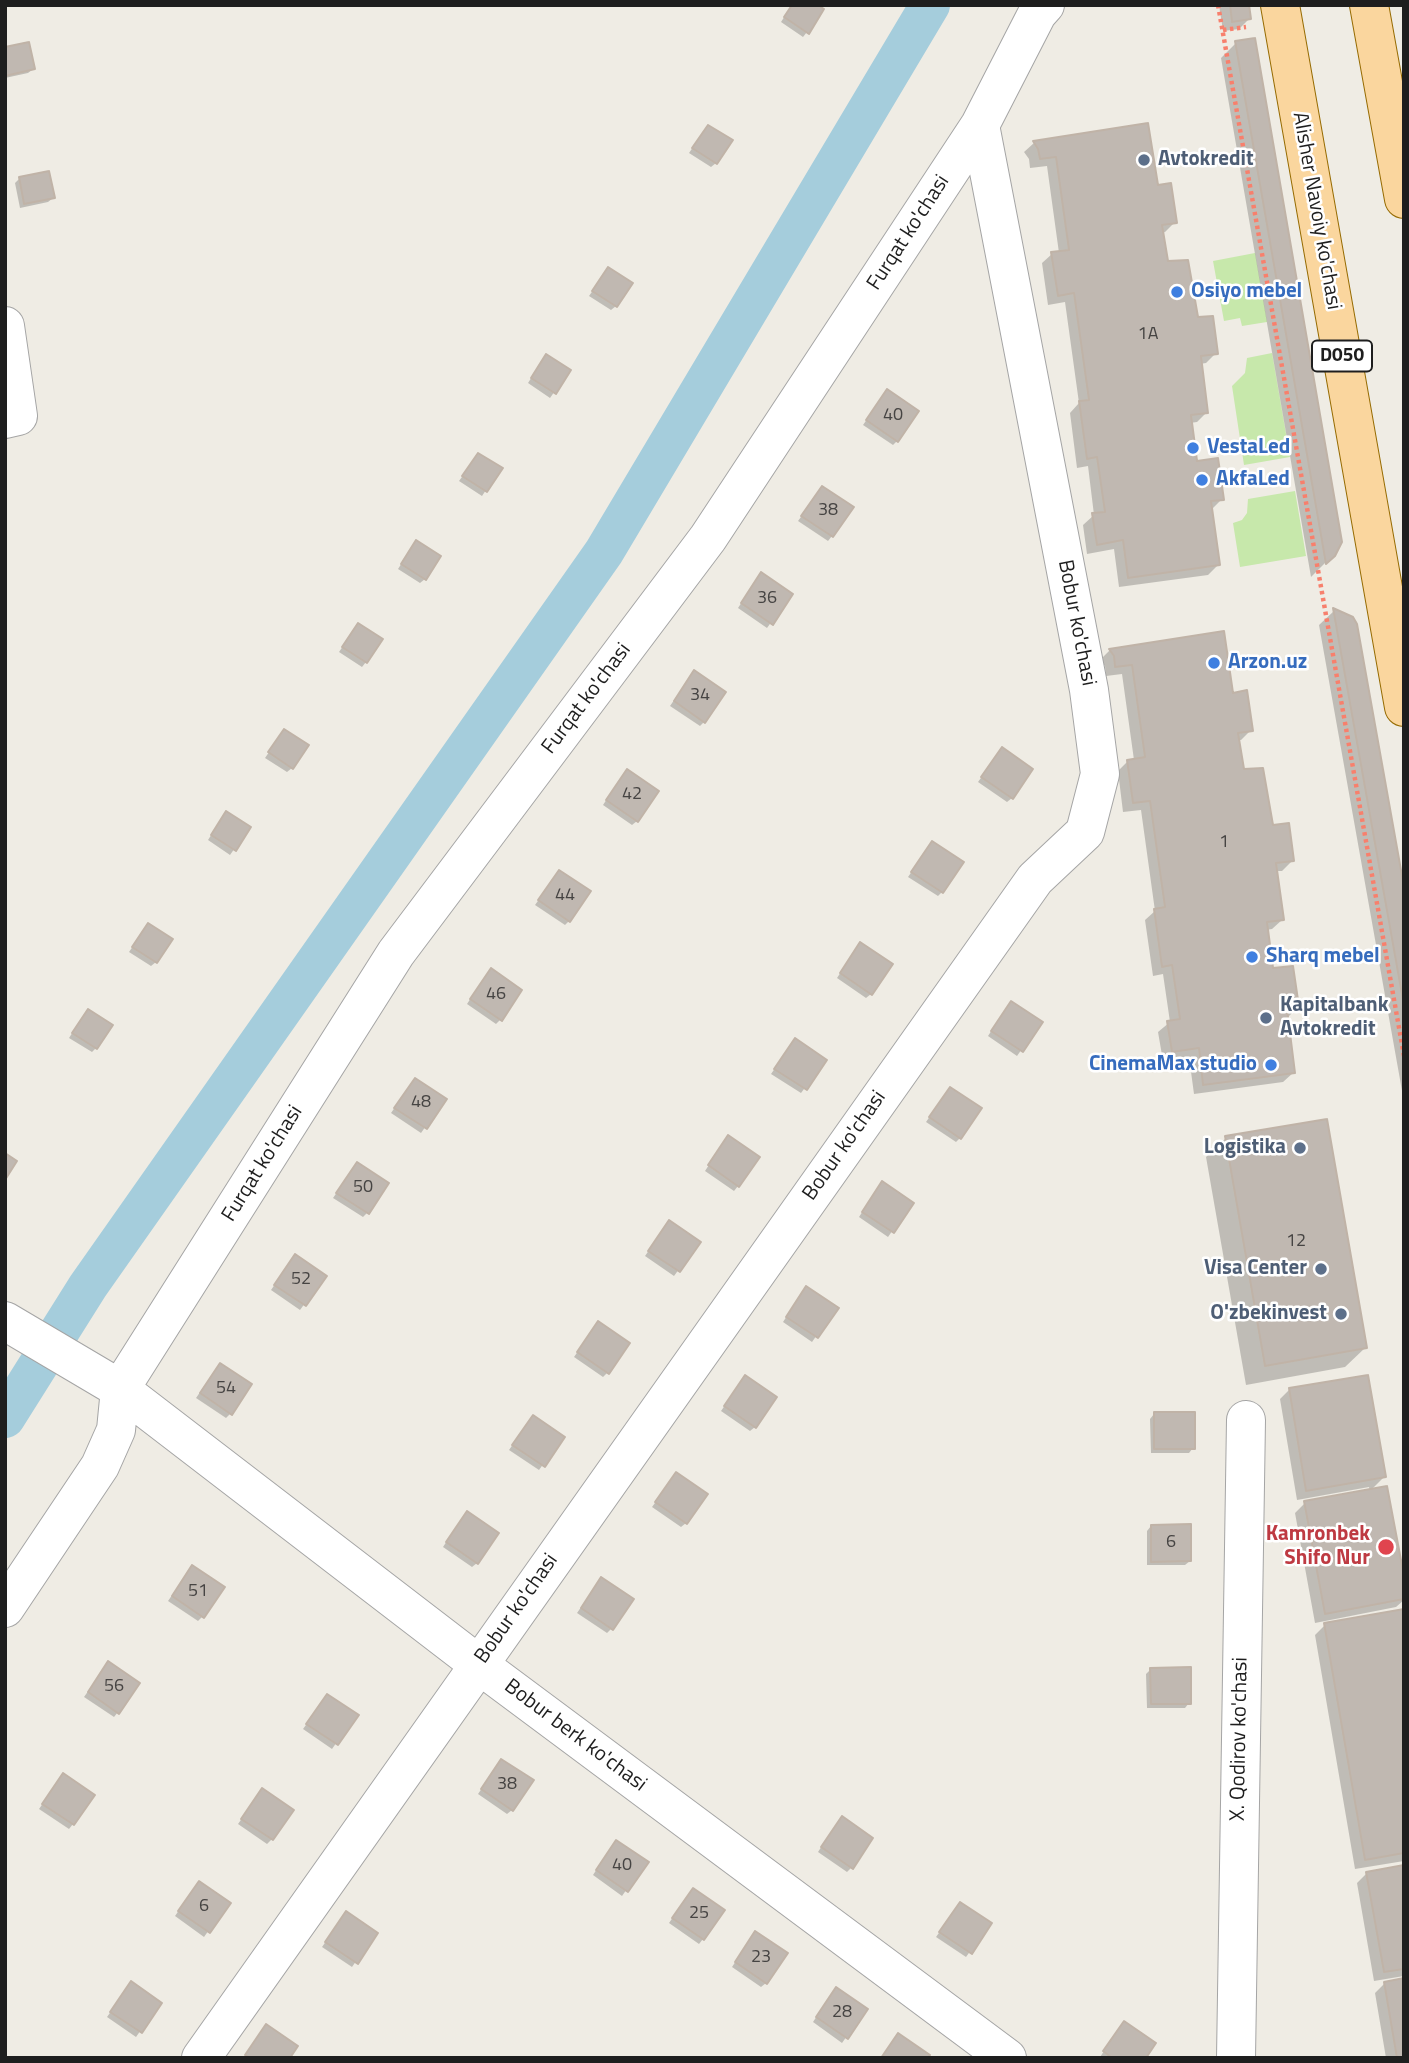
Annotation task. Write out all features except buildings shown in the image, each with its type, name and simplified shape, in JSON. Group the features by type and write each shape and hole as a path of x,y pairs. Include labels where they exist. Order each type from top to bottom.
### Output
{"main road":[{"path":"1369,5 1404,199"},
{"name":"Alisher Navoiy ko'chasi","path":"1283,9 1404,706"}],"street":[{"name":"Furqat ko'chasi","path":"120,1389 396,953 708,538 980,125 1037,14 1045,5"},
{"name":"Bobur ko'chasi","path":"201,2058 1035,879 1085,832 1100,774 1088,690 980,125"},
{"path":"5,326 18,416 5,419"},
{"name":"Bobur berk ko'chasi","path":"5,1321 120,1389 478,1664 1007,2058"},
{"path":"5,1608 100,1466 116,1430 120,1389"},
{"name":"X. Qodirov ko'chasi","path":"1236,2058 1246,1420"}],"path":[{"path":"1218,5 1404,1056"}],"green space":[{"path":"1255,253 1267,322 1242,326 1240,318 1224,321 1213,261"},
{"path":"1272,353 1290,457 1244,465 1232,386 1245,373 1247,358"},
{"path":"1295,491 1306,556 1240,567 1233,523 1242,520 1247,513 1248,499"}],"waterway":[{"path":"5,1418 88,1286 604,552 930,5"}],"place":[{"name":"Avtokredit","path":"1144,160"},
{"name":"Osiyo mebel","path":"1177,292"},
{"name":"VestaLed","path":"1193,448"},
{"name":"AkfaLed","path":"1202,480"},
{"name":"Arzon.uz","path":"1214,663"},
{"name":"Sharq mebel","path":"1252,957"},
{"name":"Kapitalbank Avtokredit","path":"1266,1018"},
{"name":"CinemaMax studio","path":"1271,1065"},
{"name":"Logistika","path":"1300,1148"},
{"name":"Visa Center","path":"1321,1269"},
{"name":"O'zbekinvest","path":"1341,1314"},
{"name":"Kamronbek Shifo Nur","path":"1386,1547"}]}
